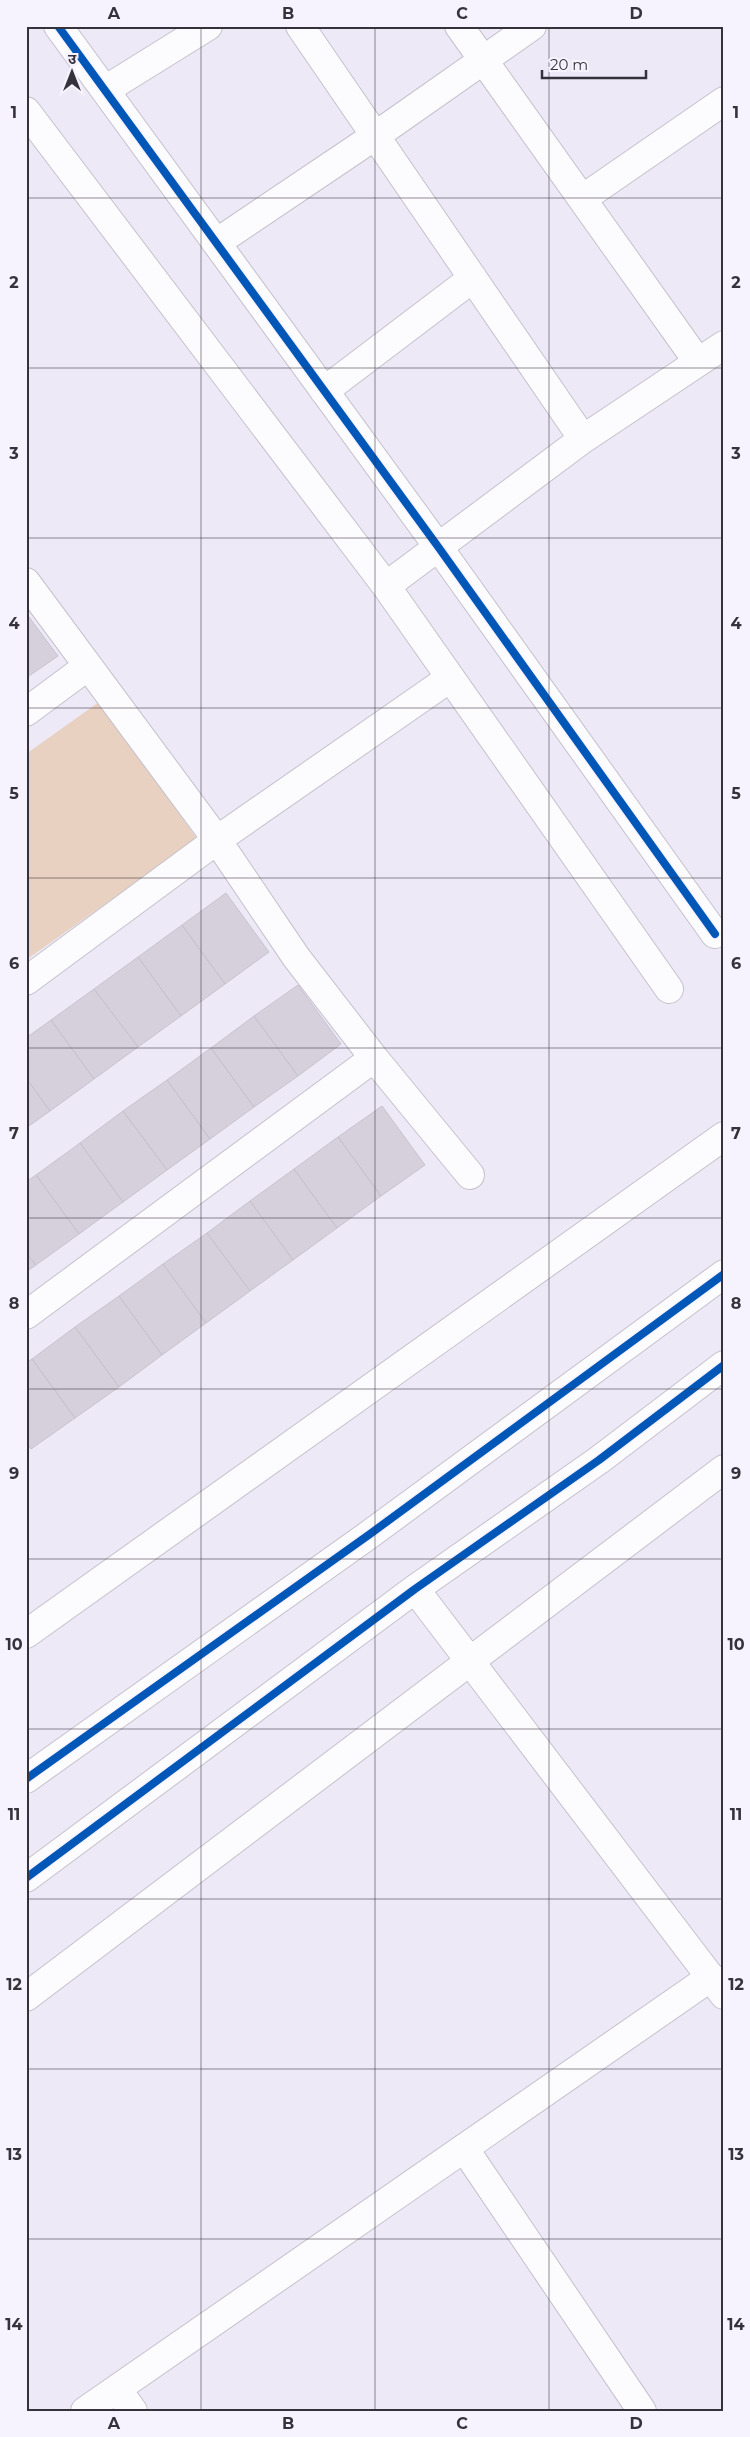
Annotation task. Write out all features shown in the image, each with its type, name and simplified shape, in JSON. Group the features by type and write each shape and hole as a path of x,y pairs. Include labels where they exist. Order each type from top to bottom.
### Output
{"street":[{"path":"58,26 439,548 715,934"},
{"path":"105,90 208,26"},
{"path":"300,26 583,439"},
{"path":"459,26 698,362"},
{"path":"216,243 375,136 532,26"},
{"path":"582,199 724,101"},
{"path":"26,111 386,586 669,988"},
{"path":"324,391 473,278"},
{"path":"386,586 583,439 724,345"},
{"path":"26,582 217,840 296,957 374,1058 470,1176"},
{"path":"26,712 88,666"},
{"path":"26,981 217,840 450,678"},
{"path":"26,1315 374,1058"},
{"path":"26,1634 724,1136"},
{"path":"26,1779 378,1528 724,1274"},
{"path":"26,1878 415,1589 598,1460 724,1365"},
{"path":"26,1997 724,1469"},
{"path":"85,2411 464,2148 718,1986 415,1589"},
{"path":"464,2148 642,2411"},
{"path":"117,2389 133,2411"}],"shaded area":[{"path":"99,702 197,839 26,960 26,754"}],"building":[{"path":"26,613 58,656 26,678"},
{"path":"226,893 269,952 225,984 182,925"},
{"path":"182,925 225,984 181,1016 138,957"},
{"path":"138,957 181,1016 138,1047 94,989"},
{"path":"298,985 341,1044 298,1076 254,1016"},
{"path":"94,989 138,1047 94,1079 51,1020"},
{"path":"254,1016 298,1076 254,1107 211,1048"},
{"path":"51,1020 94,1079 50,1111 26,1078 26,1038"},
{"path":"211,1048 254,1107 210,1139 167,1080"},
{"path":"26,1078 50,1111 26,1128"},
{"path":"167,1080 210,1139 167,1170 123,1111"},
{"path":"382,1106 425,1165 381,1196 338,1137"},
{"path":"123,1111 167,1170 123,1202 80,1143"},
{"path":"338,1137 381,1196 337,1228 294,1169"},
{"path":"80,1143 123,1202 79,1234 36,1175"},
{"path":"294,1169 337,1228 293,1260 250,1201"},
{"path":"36,1175 79,1234 36,1265 26,1253 26,1182"},
{"path":"250,1201 293,1260 250,1291 207,1233"},
{"path":"207,1233 250,1291 206,1323 163,1264"},
{"path":"26,1253 36,1265 26,1272"},
{"path":"163,1264 206,1323 162,1355 119,1296"},
{"path":"119,1296 162,1355 119,1387 75,1327"},
{"path":"75,1327 119,1387 75,1418 32,1359"},
{"path":"32,1359 75,1418 31,1449 26,1443 26,1363"}],"cycle path":[{"path":"58,26 439,548 715,934"},
{"path":"26,1779 370,1534 724,1274"},
{"path":"26,1878 415,1589 599,1460 724,1365"}]}
